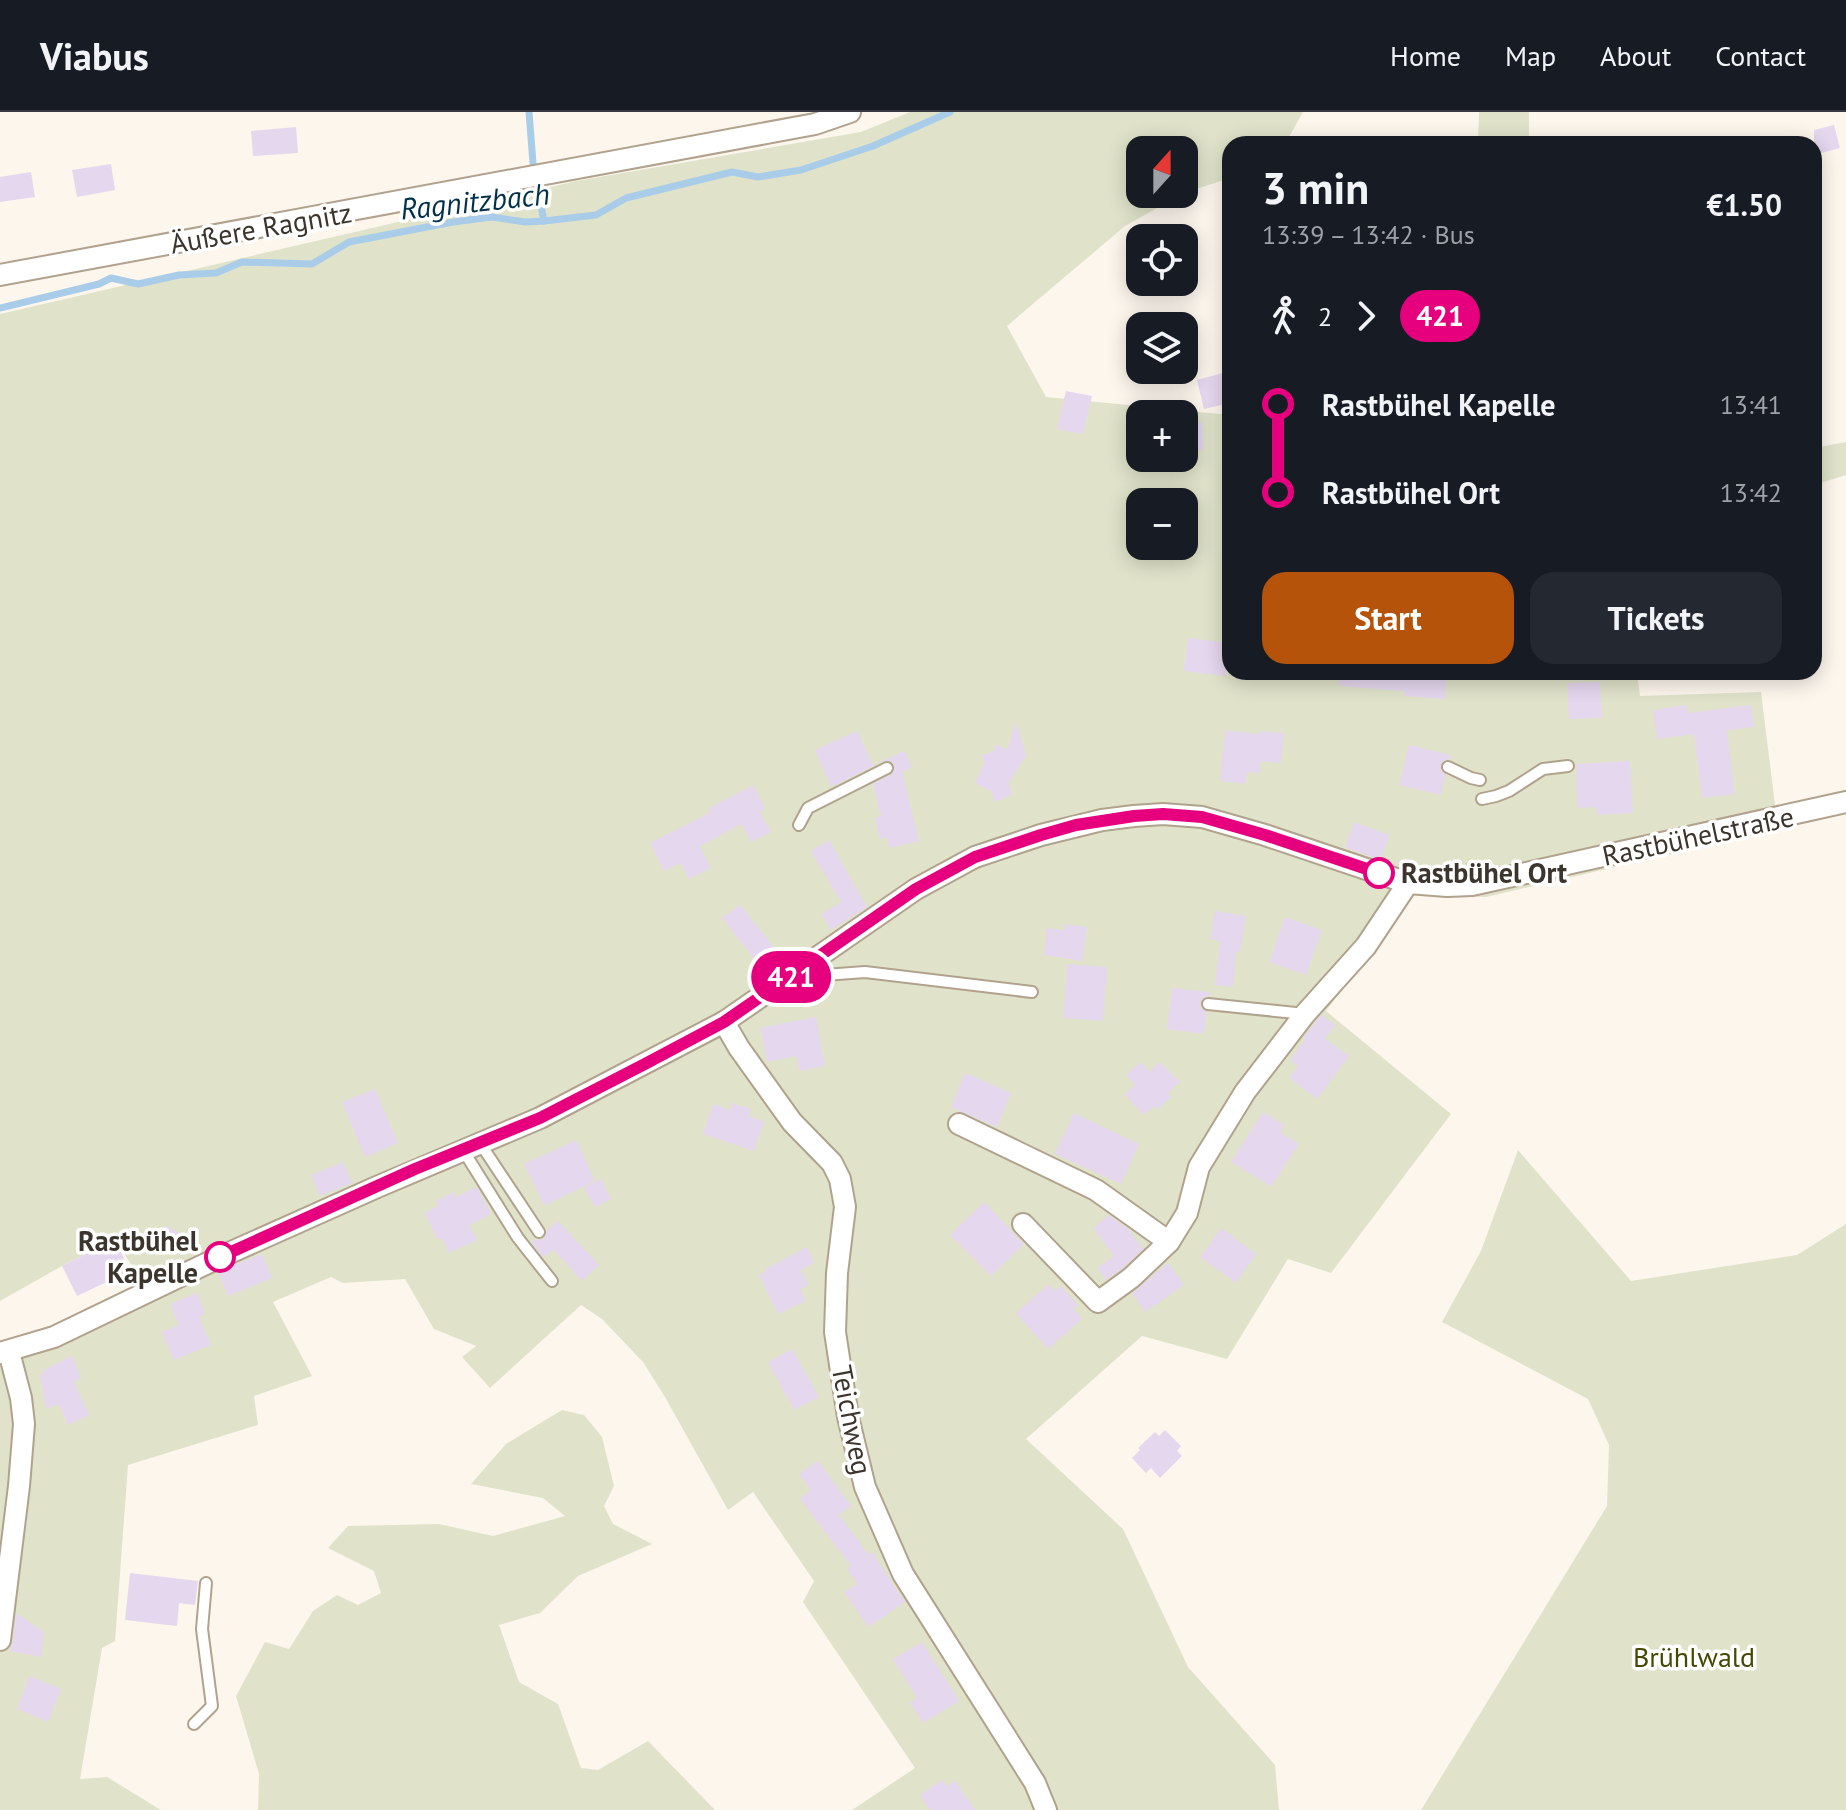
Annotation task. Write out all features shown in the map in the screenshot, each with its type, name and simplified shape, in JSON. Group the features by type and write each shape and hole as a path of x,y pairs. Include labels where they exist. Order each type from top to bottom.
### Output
{"street":[{"name":"Äußere Ragnitz","path":"0,275 815,124 850,112"},
{"name":"Rastbühelstraße","path":"4,1352 54,1337 415,1169 540,1118 724,1022 916,889 975,857 1041,835 1102,820 1163,814 1202,817 1408,883 1472,885 1846,802"},
{"path":"1023,1224 1098,1302 1131,1278 1169,1242 1187,1213 1199,1167 1245,1092 1305,1014 1366,946 1408,883"},
{"name":"Teichweg","path":"724,1022 792,1122 832,1163 840,1179 845,1207 837,1273 835,1332 848,1417 865,1487 903,1574 1035,1783 1046,1810"},
{"path":"959,1124 1096,1190 1169,1242"},
{"path":"0,1640 24,1424 21,1398 4,1352"}],"lane":[{"path":"1482,799 1509,791 1543,769 1568,766"},
{"path":"1448,767 1480,780"},
{"path":"799,825 808,808 887,768"},
{"path":"791,977 865,972 1032,992"},
{"path":"1208,1004 1305,1014"},
{"path":"472,1147 539,1232"},
{"path":"472,1147 518,1238 552,1281"},
{"path":"194,1724 212,1706 202,1629 206,1583"}],"green space":[{"path":"910,112 1303,112 1290,136 1222,136 1222,181 1198,188 1198,136 1126,136 1126,208 1157,208 1126,224 1007,326 1046,397 1126,405 1126,472 1198,472 1198,412 1222,414 1222,680 1638,680 1640,696 1761,692 1778,829 1486,897 1414,895 1326,1011 1451,1114 1331,1273 1288,1259 1227,1359 1142,1336 1026,1439 1123,1529 1188,1667 1275,1765 1279,1810 852,1810 915,1768 803,1602 814,1581 753,1492 728,1510 643,1362 602,1319 581,1305 490,1388 462,1357 476,1346 434,1329 405,1279 343,1283 331,1277 273,1302 312,1376 254,1396 258,1425 128,1465 115,1641 102,1648 80,1779 107,1777 161,1810 0,1810 0,1345 61,1322 142,1281 115,1240 0,1301 0,314 576,181 861,132","holes":["737,1028 537,1130 440,1171 525,1115"]},
{"path":"1479,112 1529,112 1529,136 1478,136"},
{"path":"1846,442 1846,475 1822,482 1822,446"},
{"name":"Brühlwald","path":"1518,1150 1631,1281 1797,1255 1846,1224 1846,1810 1421,1810 1607,1506 1609,1445 1588,1399 1442,1322 1481,1251"},
{"path":"562,1410 584,1415 602,1437 614,1486 604,1506 613,1524 652,1544 578,1576 540,1613 499,1625 519,1682 558,1704 581,1768 598,1770 648,1741 715,1810 258,1810 259,1774 236,1696 265,1642 289,1649 313,1611 337,1595 358,1605 381,1593 374,1571 328,1548 348,1526 439,1524 493,1536 565,1516 543,1498 471,1484 506,1444"}],"building":[{"path":"1834,125 1840,148 1822,153 1822,136 1814,136 1814,130"},
{"path":"296,127 298,153 253,156 251,131"},
{"path":"111,164 115,190 77,197 72,170"},
{"path":"31,172 35,197 0,202 0,177"},
{"path":"1222,373 1222,405 1204,409 1198,380"},
{"path":"1066,391 1092,396 1083,434 1057,429"},
{"path":"1198,423 1202,423 1204,450 1198,450"},
{"path":"1188,638 1222,642 1222,676 1184,671"},
{"path":"1339,680 1446,680 1445,699 1404,696 1404,691 1339,686"},
{"path":"1600,682 1602,718 1569,719 1567,683"},
{"path":"1686,705 1688,713 1751,705 1754,727 1727,730 1735,794 1702,798 1694,734 1657,739 1653,710"},
{"path":"1016,722 1026,756 1009,782 1011,795 995,802 991,791 975,783 984,763 982,755 994,751 996,744 1007,750"},
{"path":"1225,730 1284,733 1281,763 1261,761 1259,773 1247,772 1246,784 1220,781"},
{"path":"857,731 873,765 905,751 912,767 902,772 919,841 889,848 887,837 880,839 875,818 881,816 873,784 893,773 891,761 883,761 831,787 815,750"},
{"path":"1409,745 1451,755 1441,764 1441,771 1446,775 1441,795 1399,785"},
{"path":"1630,761 1633,813 1597,815 1596,807 1577,808 1576,764"},
{"path":"753,785 765,809 760,812 771,832 751,842 741,824 700,846 711,868 689,879 681,863 664,871 650,843 711,812 709,808"},
{"path":"1354,822 1389,835 1380,860 1345,847"},
{"path":"829,840 867,907 831,930 821,914 841,902 811,851"},
{"path":"740,905 773,946 755,960 722,918"},
{"path":"1215,911 1246,916 1240,952 1236,951 1233,987 1215,985 1220,941 1210,939"},
{"path":"1285,917 1322,930 1306,975 1269,962"},
{"path":"1065,924 1087,927 1082,961 1044,955 1047,928 1064,930"},
{"path":"1067,964 1107,967 1103,1021 1063,1018"},
{"path":"1172,988 1209,992 1209,996 1200,1002 1201,1008 1207,1012 1204,1034 1167,1029"},
{"path":"1321,1015 1335,1025 1325,1039 1349,1056 1317,1099 1289,1078 1298,1066 1290,1060"},
{"path":"816,1017 825,1066 799,1071 796,1056 767,1062 760,1028"},
{"path":"1140,1062 1149,1072 1160,1062 1180,1082 1168,1093 1171,1097 1157,1110 1154,1106 1144,1115 1125,1095 1135,1085 1126,1075"},
{"path":"965,1073 1011,1093 997,1127 951,1107"},
{"path":"375,1089 398,1143 365,1157 342,1102"},
{"path":"732,1103 751,1109 749,1116 764,1122 754,1151 703,1134 713,1104 730,1110"},
{"path":"1263,1112 1284,1125 1280,1132 1299,1144 1271,1187 1231,1162"},
{"path":"1074,1113 1139,1144 1121,1184 1055,1154"},
{"path":"576,1140 595,1181 544,1206 524,1164"},
{"path":"343,1162 352,1183 320,1196 311,1175"},
{"path":"601,1179 611,1199 595,1207 584,1188"},
{"path":"477,1187 491,1214 469,1225 477,1240 449,1253 442,1238 438,1240 424,1213 438,1206 436,1201 453,1192 456,1197"},
{"path":"984,1202 1024,1244 991,1276 950,1235"},
{"path":"1109,1215 1128,1229 1143,1249 1106,1280 1097,1268 1114,1256 1093,1228"},
{"path":"558,1221 599,1265 582,1281 554,1250 543,1257 531,1242 544,1238 547,1230"},
{"path":"164,1225 184,1235 186,1248 170,1255 163,1246"},
{"path":"1221,1228 1256,1254 1236,1283 1200,1257"},
{"path":"115,1240 130,1271 77,1296 62,1266"},
{"path":"807,1247 814,1263 801,1270 809,1285 800,1289 806,1301 778,1314 759,1275"},
{"path":"262,1254 272,1278 228,1296 218,1272"},
{"path":"1168,1263 1184,1285 1145,1312 1132,1293"},
{"path":"1049,1284 1054,1291 1061,1286 1078,1305 1073,1309 1082,1319 1048,1349 1016,1313"},
{"path":"197,1293 205,1314 199,1317 211,1345 174,1360 162,1332 179,1325 170,1304"},
{"path":"792,1349 819,1397 794,1410 768,1362"},
{"path":"72,1356 81,1378 74,1382 89,1415 68,1425 59,1404 46,1409 40,1376 44,1370"},
{"path":"1165,1430 1181,1446 1177,1451 1182,1456 1160,1478 1151,1468 1146,1473 1132,1458 1155,1432 1159,1436"},
{"path":"818,1461 851,1506 839,1515 868,1554 872,1552 905,1602 868,1627 844,1592 857,1584 847,1569 851,1566 800,1499 811,1490 799,1474"},
{"path":"130,1573 198,1581 195,1605 179,1603 177,1626 125,1620"},
{"path":"16,1613 44,1632 41,1657 10,1651"},
{"path":"922,1642 959,1701 923,1723 910,1703 917,1698 893,1659"},
{"path":"29,1676 61,1689 48,1722 17,1709"},
{"path":"942,1780 946,1786 955,1781 975,1810 930,1810 920,1795"}],"waterway":[{"path":"529,112 533,163"},
{"name":"Ragnitzbach","path":"0,308 99,284 111,278 138,284 179,275 216,273 242,262 312,264 349,242 453,222 492,217 525,222 596,215 626,198 732,172 758,177 801,170 873,146 950,112"},
{"path":"538,190 544,221"}],"bus line":[{"name":"421","path":"220,1257 415,1169 540,1118 724,1022 916,889 975,857 1041,835 1076,825 1134,816 1163,814 1202,817 1379,873"}],"place":[{"name":"Rastbühel Ort","path":"1379,873"},
{"name":"Rastbühel Kapelle","path":"220,1257"}]}
